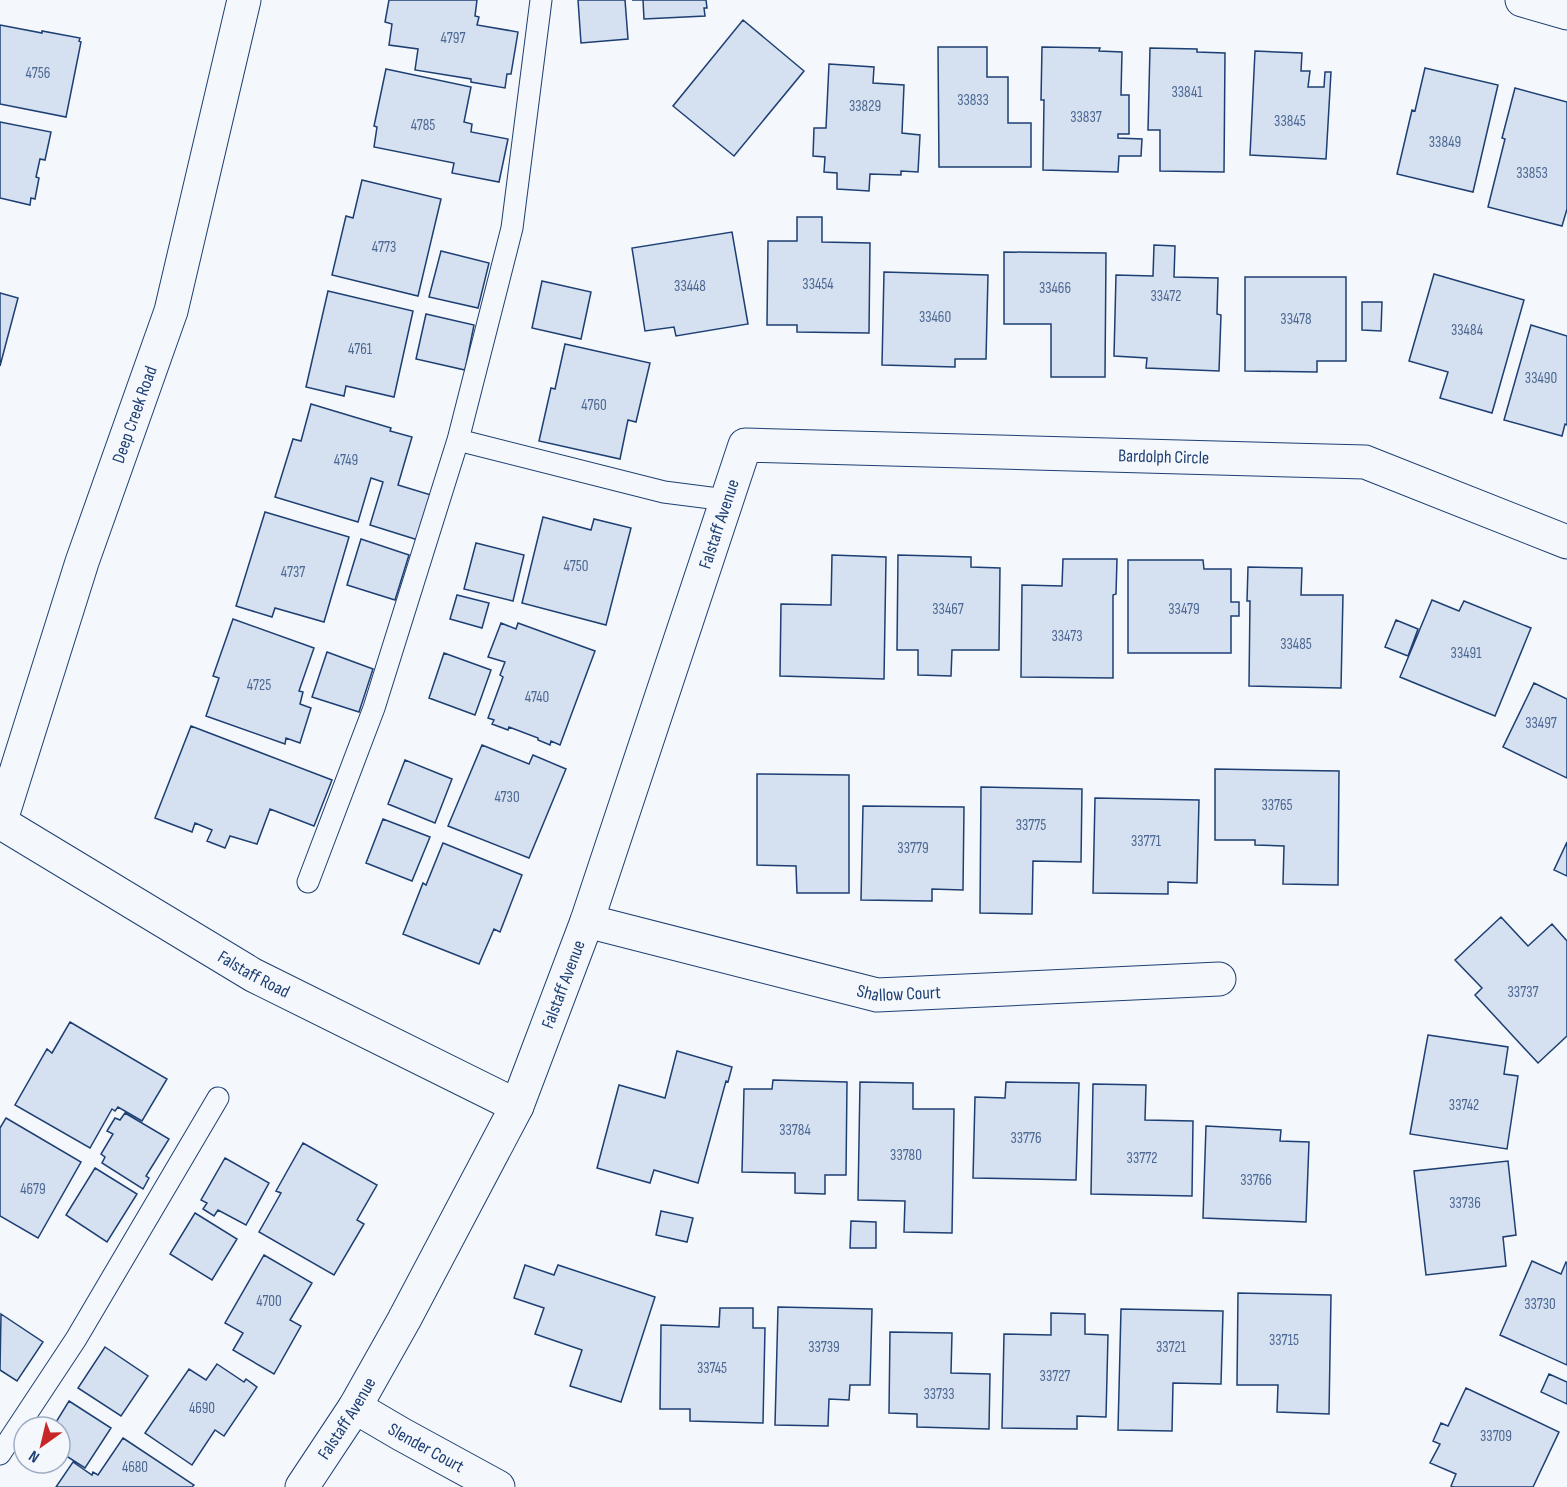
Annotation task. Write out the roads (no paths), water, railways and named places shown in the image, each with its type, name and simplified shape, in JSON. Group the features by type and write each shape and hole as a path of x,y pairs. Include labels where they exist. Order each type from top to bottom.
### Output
{"street":[{"name":"Deep Creek Road","path":"0,822 82,562 171,310 244,0"},
{"path":"1522,0 1567,13"},
{"name":"Falstaff Avenue","path":"302,1487 355,1407 517,1106 587,921 745,445"},
{"name":"Bardolph Circle","path":"745,445 1365,462 1567,542"},
{"name":"Falstaff Road","path":"0,822 253,975 517,1106"},
{"name":"Shallow Court","path":"587,921 877,994 1220,979"},
{"name":"Slender Court","path":"355,1407 498,1487"}],"lane":[{"path":"308,882 374,708 458,440 512,228 541,0"},
{"path":"458,440 664,492 726,500"},
{"path":"0,1454 76,1339 218,1098"}]}
